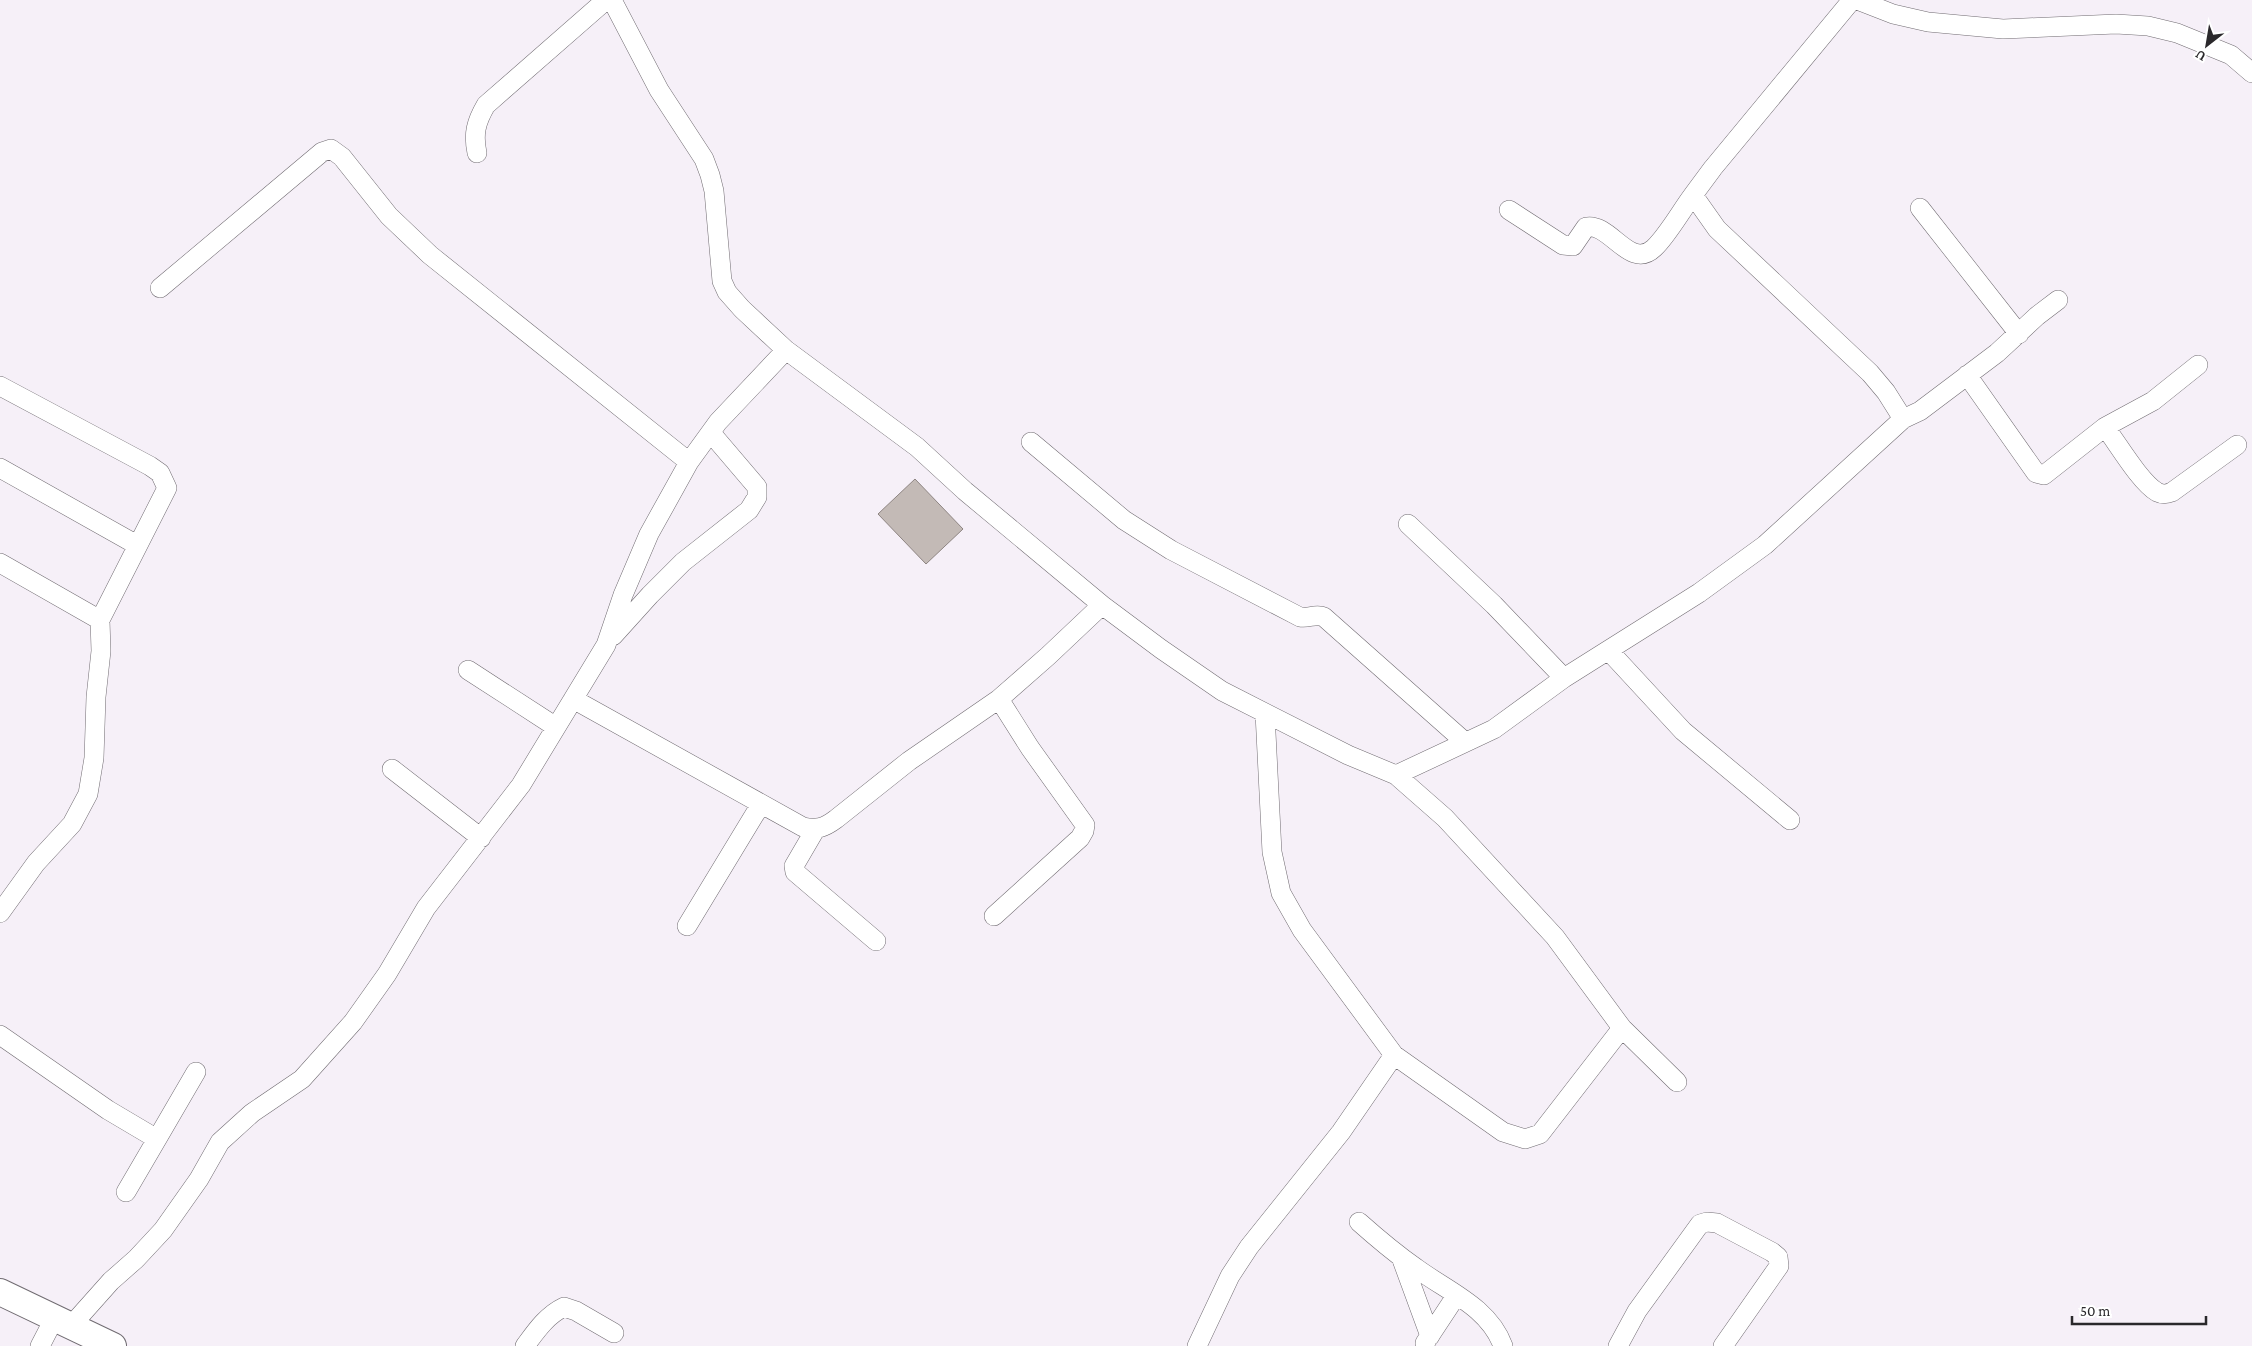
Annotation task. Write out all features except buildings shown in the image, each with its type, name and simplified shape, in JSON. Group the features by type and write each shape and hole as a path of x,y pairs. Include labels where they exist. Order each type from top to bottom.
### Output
{"street":[{"path":"476,153 474,141 475,126 486,105 606,0"},
{"path":"612,0 659,90 704,159 714,191 722,281 727,292 742,309 786,350 917,447 965,491 1102,605 1222,691 1348,755 1396,775 1445,818 1555,937 1622,1028 1676,1082"},
{"path":"1509,210 1563,246 1573,246 1586,227 1596,226 1630,252 1642,254 1654,248 1713,168 1852,0"},
{"path":"1857,0 1893,14 1928,22 2003,29 2116,24 2148,26 2177,33 2231,55 2252,73"},
{"path":"160,288 322,152 330,149 342,157 389,216 430,255 689,462"},
{"path":"1693,195 1717,228 1870,373 1886,392 1903,419"},
{"path":"1920,208 2019,334"},
{"path":"1396,775 1494,729 1564,678 1699,594 1765,545 1903,419 1920,411 1968,375 2058,300"},
{"path":"606,645 623,595 649,534 689,462 711,432 746,391 786,350"},
{"path":"1968,375 2039,475 2044,475 2105,427 2153,401 2198,365"},
{"path":"0,386 150,466 160,473 167,488 100,620 101,651 96,697 94,758 88,794 72,824 36,863 0,913"},
{"path":"2105,427 2146,483 2158,493 2165,495 2172,492 2237,445"},
{"path":"40,1346 62,1323 136,1259 163,1230 199,1179 220,1142 252,1113 302,1079 353,1022 387,974 426,908 521,785 606,645 650,595 683,562 748,510 757,497 757,487 711,432"},
{"path":"1031,442 1124,520 1171,550 1300,616 1307,618 1321,615 1324,617 1465,742"},
{"path":"0,468 137,545"},
{"path":"1408,524 1494,605 1564,678"},
{"path":"0,563 100,620"},
{"path":"573,699 803,827 815,830 824,828 909,761 999,699 1102,605"},
{"path":"1610,651 1664,714 1790,820"},
{"path":"468,670 556,727"},
{"path":"994,916 1080,838 1085,825 1030,748 999,699"},
{"path":"1265,713 1272,852 1281,893 1302,930 1394,1055 1503,1132 1525,1139 1540,1134 1622,1028"},
{"path":"392,770 481,838"},
{"path":"687,926 761,804"},
{"path":"815,830 794,866 795,872 876,941"},
{"path":"0,1035 108,1110 157,1139"},
{"path":"1197,1346 1230,1276 1249,1247 1341,1132 1394,1055"},
{"path":"126,1192 196,1072"},
{"path":"1359,1222 1401,1257 1456,1296 1476,1307 1493,1324 1503,1346"},
{"path":"1618,1346 1637,1312 1700,1224 1708,1222 1717,1223 1778,1257 1779,1266 1723,1346"},
{"path":"1401,1257 1426,1341"},
{"path":"0,1292 113,1346"},
{"path":"1426,1341 1456,1296"},
{"path":"525,1346 546,1320 564,1307 576,1310 614,1333"}]}
